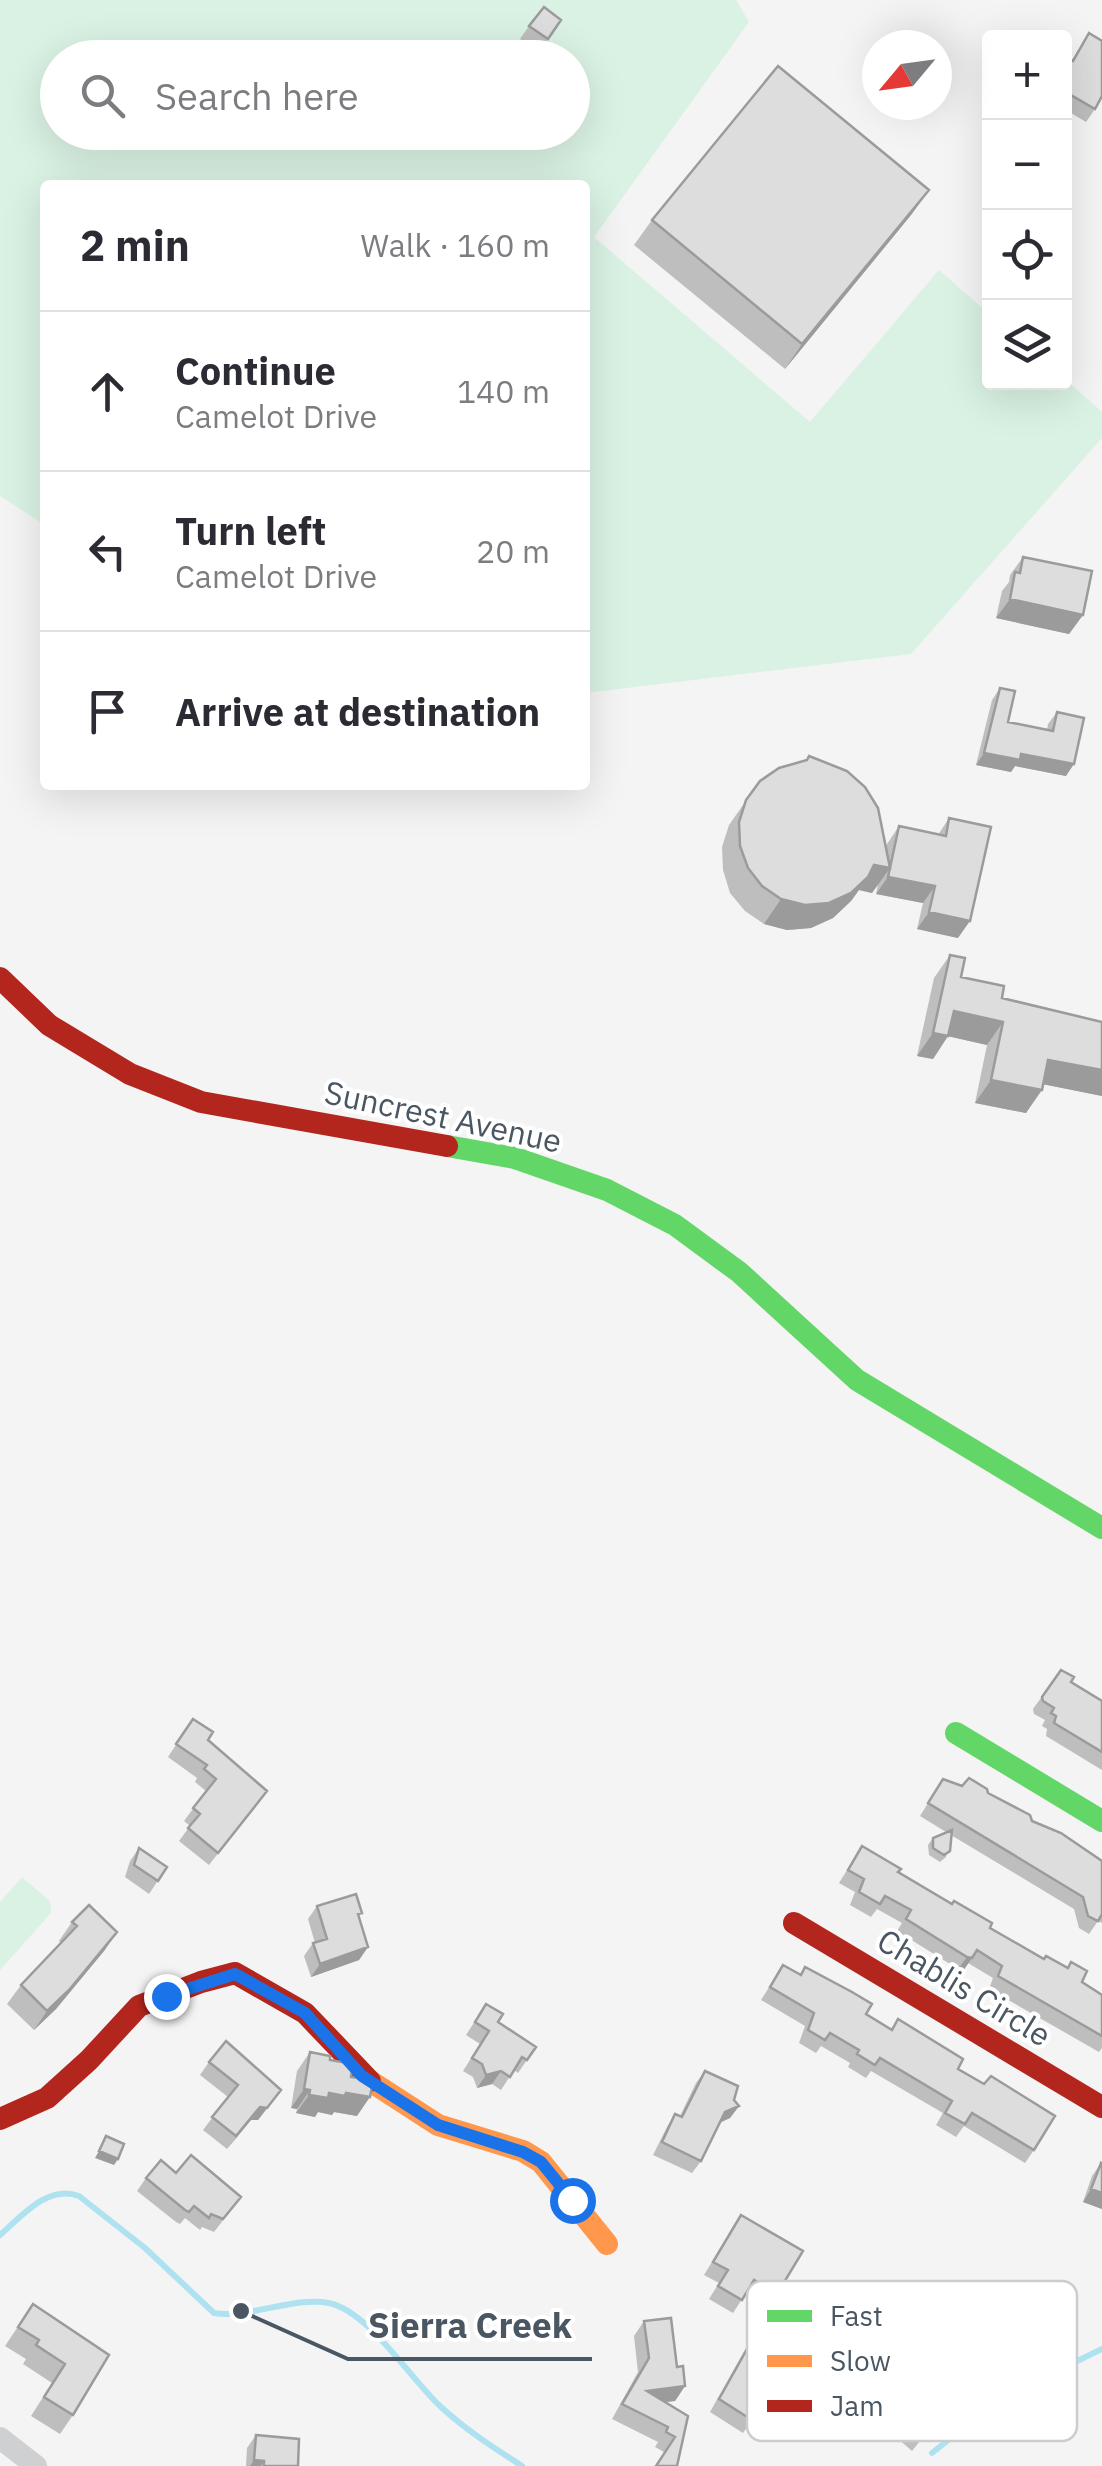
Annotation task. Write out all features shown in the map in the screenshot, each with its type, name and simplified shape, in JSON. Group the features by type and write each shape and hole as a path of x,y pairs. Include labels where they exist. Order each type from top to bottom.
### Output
{"street":[{"name":"Suncrest Avenue","path":"0,978 49,1026 130,1074 202,1102 516,1158 607,1190 676,1225 739,1272 857,1380 1102,1528"},
{"path":"956,1733 1102,1821"},
{"name":"Chablis Circle","path":"794,1924 1102,2107"},
{"path":"0,2119 47,2098 139,2006 235,1974 305,2013 362,2076 438,2125 523,2152 541,2162 607,2244"},
{"path":"0,2438 36,2466"}],"green space":[{"path":"0,0 736,0 749,22 594,237 810,422 939,270 982,308 982,390 1072,390 1072,385 1102,412 1102,438 911,654 590,692 590,180 40,180 40,522 0,496"},
{"path":"22,1877 50,1901 51,1913 0,1970 0,1902"}],"building":[{"path":"544,7 561,20 548,39 529,26"},
{"path":"1089,33 1102,41 1102,96 1095,109 1072,96 1073,61"},
{"path":"778,66 929,190 802,344 652,220"},
{"path":"1023,557 1092,571 1083,615 1010,599 1015,572 1020,573"},
{"path":"1000,688 1015,691 1008,722 1053,731 1057,712 1084,718 1074,764 1021,754 1020,760 984,753"},
{"path":"809,756 847,771 865,787 878,808 890,868 874,865 851,893 829,903 805,905 781,899 762,886 748,868 740,846 739,822 746,800 760,781"},
{"path":"949,818 991,827 970,921 929,912 935,886 888,877 899,826 946,836"},
{"path":"950,955 965,958 961,977 1004,986 1002,998 1102,1022 1102,1070 1048,1060 1042,1090 991,1080 1003,1022 954,1011 948,1036 933,1033"},
{"path":"1061,1670 1074,1677 1071,1682 1102,1701 1102,1752 1054,1723 1054,1708 1043,1701"},
{"path":"193,1719 213,1732 208,1740 267,1791 218,1853 188,1828 200,1814 193,1808 216,1779 204,1769 207,1765 176,1744"},
{"path":"969,1778 1030,1815 1032,1821 1061,1833 1102,1861 1102,1914 1098,1921 1088,1916 1083,1897 928,1803 943,1779 962,1786"},
{"path":"952,1830 950,1851 944,1855 933,1848 933,1838"},
{"path":"862,1846 952,1904 954,1901 992,1923 990,1928 1044,1959 1046,1956 1068,1968 1071,1962 1087,1971 1082,1982 1102,1995 1102,2036 998,1976 1002,1966 977,1950 972,1958 967,1957 906,1919 911,1910 885,1896 880,1904 859,1892 864,1879 848,1870"},
{"path":"139,1848 167,1867 158,1881 134,1865"},
{"path":"356,1894 368,1947 320,1964 313,1943 327,1939 317,1906"},
{"path":"89,1905 117,1932 47,2011 21,1985 77,1926 72,1922"},
{"path":"783,1965 801,1975 805,1967 852,1992 872,2004 866,2014 892,2030 898,2019 963,2059 958,2069 984,2084 991,2076 1055,2116 1034,2150 972,2113 965,2124 945,2113 952,2101 880,2058 875,2065 830,2033 825,2040 808,2030 814,2013 770,1987"},
{"path":"486,2004 503,2014 498,2022 536,2047 527,2060 522,2057 510,2077 501,2071 486,2075 482,2064 472,2058 489,2031 475,2022"},
{"path":"226,2041 281,2090 267,2108 260,2107 236,2136 212,2117 238,2085 209,2062"},
{"path":"310,2052 353,2064 351,2077 373,2080 370,2097 346,2093 329,2093 328,2098 309,2095 310,2090 304,2089"},
{"path":"705,2071 738,2086 734,2100 739,2106 725,2112 701,2161 662,2142 675,2114 682,2117"},
{"path":"106,2136 124,2144 118,2159 99,2151"},
{"path":"191,2155 241,2197 223,2219 211,2214 209,2218 194,2206 189,2212 185,2210 146,2178 161,2160 176,2173"},
{"path":"1102,2164 1102,2193 1091,2189"},
{"path":"741,2215 803,2251 785,2281 747,2281 742,2300 718,2286 728,2270 713,2262"},
{"path":"33,2304 109,2355 73,2415 44,2397 65,2364 36,2345 39,2340 18,2327"},
{"path":"671,2318 677,2367 683,2366 685,2386 647,2391 688,2416 677,2466 656,2466 675,2437 666,2432 668,2427 622,2404 649,2358 644,2321"},
{"path":"747,2349 747,2417 719,2399"},
{"path":"256,2435 299,2439 298,2466 264,2466 264,2461 254,2460"}],"waterway":[{"path":"0,2235 36,2204 68,2193 79,2196 145,2248 214,2313 315,2302 344,2309 374,2332 441,2407 522,2466"},
{"path":"1077,2361 1102,2349"},
{"path":"932,2453 947,2441"}],"traffic: fast":[{"path":"447,1146 515,1158 607,1190 675,1225 739,1272 857,1380 1102,1528"},
{"path":"956,1733 1102,1821"}],"traffic: slow":[{"path":"370,2081 438,2125 523,2151 541,2162 607,2244"}],"traffic: jam":[{"path":"0,978 49,1025 130,1074 201,1102 447,1146"},
{"path":"794,1923 1102,2107"},
{"path":"0,2119 47,2098 139,2006 235,1973 305,2013 370,2081"}],"place":[{"name":"Sierra Creek","path":"241,2311"}],"route":[{"path":"166,1996 235,1974 305,2013 362,2076 438,2125 523,2152 541,2162 572,2200"}]}
